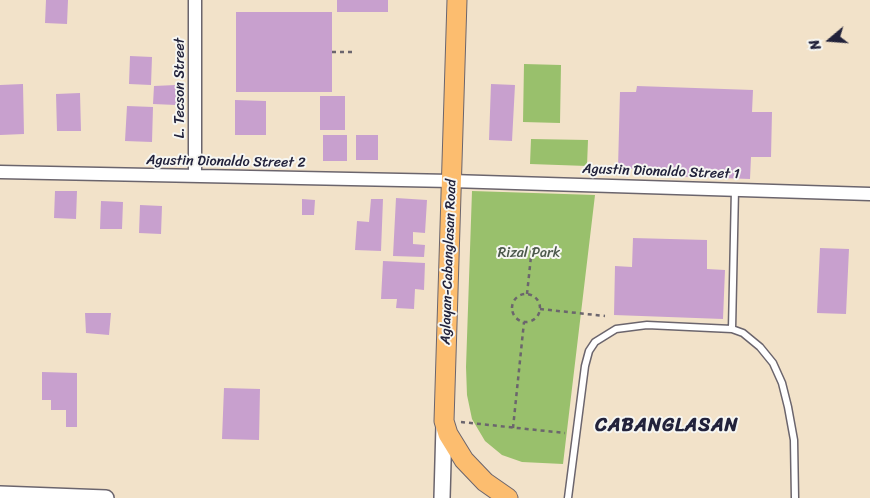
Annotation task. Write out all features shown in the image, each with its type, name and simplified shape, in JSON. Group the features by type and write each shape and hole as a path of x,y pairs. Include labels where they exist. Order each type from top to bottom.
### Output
{"main road":[{"name":"Aglayan-Cabanglasan Road","path":"457,0 444,421 448,434 464,460 485,482 508,498"}],"street":[{"name":"L. Tecson Street","path":"195,0 195,176"},
{"name":"Agustin Dionaldo Street 2","path":"0,172 451,181"},
{"name":"Agustin Dionaldo Street 1","path":"451,181 870,194"},
{"path":"442,498 444,421"},
{"path":"0,494 106,498"}],"lane":[{"path":"732,329 735,189"},
{"path":"568,498 585,366 589,351 604,334 616,329 647,325 732,329 743,333 760,347 773,363 782,383 794,440 795,498"}],"path":[{"path":"332,52 354,52"},
{"path":"527,294 532,247"},
{"path":"527,294 537,299 540,309 535,319 524,322 518,319 512,309 516,298 527,294"},
{"path":"540,309 605,316"},
{"path":"513,428 524,322"},
{"path":"444,421 577,434"}],"green space":[{"path":"524,64 561,65 560,123 523,122"},
{"path":"531,139 588,140 587,166 530,164"},
{"name":"Rizal Park","path":"472,191 595,195 563,464 522,462 502,455 485,441 472,419 467,395 466,367"}],"building":[{"path":"46,0 68,0 67,24 45,23"},
{"path":"337,0 388,0 388,12 337,12"},
{"path":"236,12 332,12 332,92 236,92"},
{"path":"130,56 152,57 151,85 129,84"},
{"path":"23,84 24,134 0,135 0,85"},
{"path":"491,84 515,85 512,141 489,140"},
{"path":"176,85 176,105 153,104 154,86"},
{"path":"637,86 753,90 752,112 772,112 771,157 751,157 750,179 634,175 634,169 618,168 620,92 636,92"},
{"path":"80,93 81,131 57,131 56,94"},
{"path":"320,96 345,96 345,130 320,130"},
{"path":"235,100 266,101 266,135 235,135"},
{"path":"127,106 153,107 152,142 125,141"},
{"path":"323,135 347,135 347,161 323,161"},
{"path":"356,135 378,135 378,160 356,160"},
{"path":"55,191 77,191 76,219 54,218"},
{"path":"396,198 427,200 425,233 413,232 413,244 425,245 424,257 393,256"},
{"path":"302,199 315,200 314,215 302,215"},
{"path":"371,199 383,199 381,251 355,250 357,221 369,222"},
{"path":"101,201 123,202 122,229 100,229"},
{"path":"140,205 162,206 161,234 139,233"},
{"path":"633,238 707,240 707,269 725,270 723,319 614,315 615,266 632,267"},
{"path":"820,248 849,249 846,314 817,313"},
{"path":"383,261 425,263 424,290 415,289 414,309 396,308 397,299 381,299"},
{"path":"85,313 111,313 109,335 86,333"},
{"path":"42,372 77,373 77,427 66,427 66,410 51,410 51,400 42,400"},
{"path":"224,388 260,389 259,440 222,439"}],"district":[{"name":"CABANGLASAN","path":"667,426"}]}
